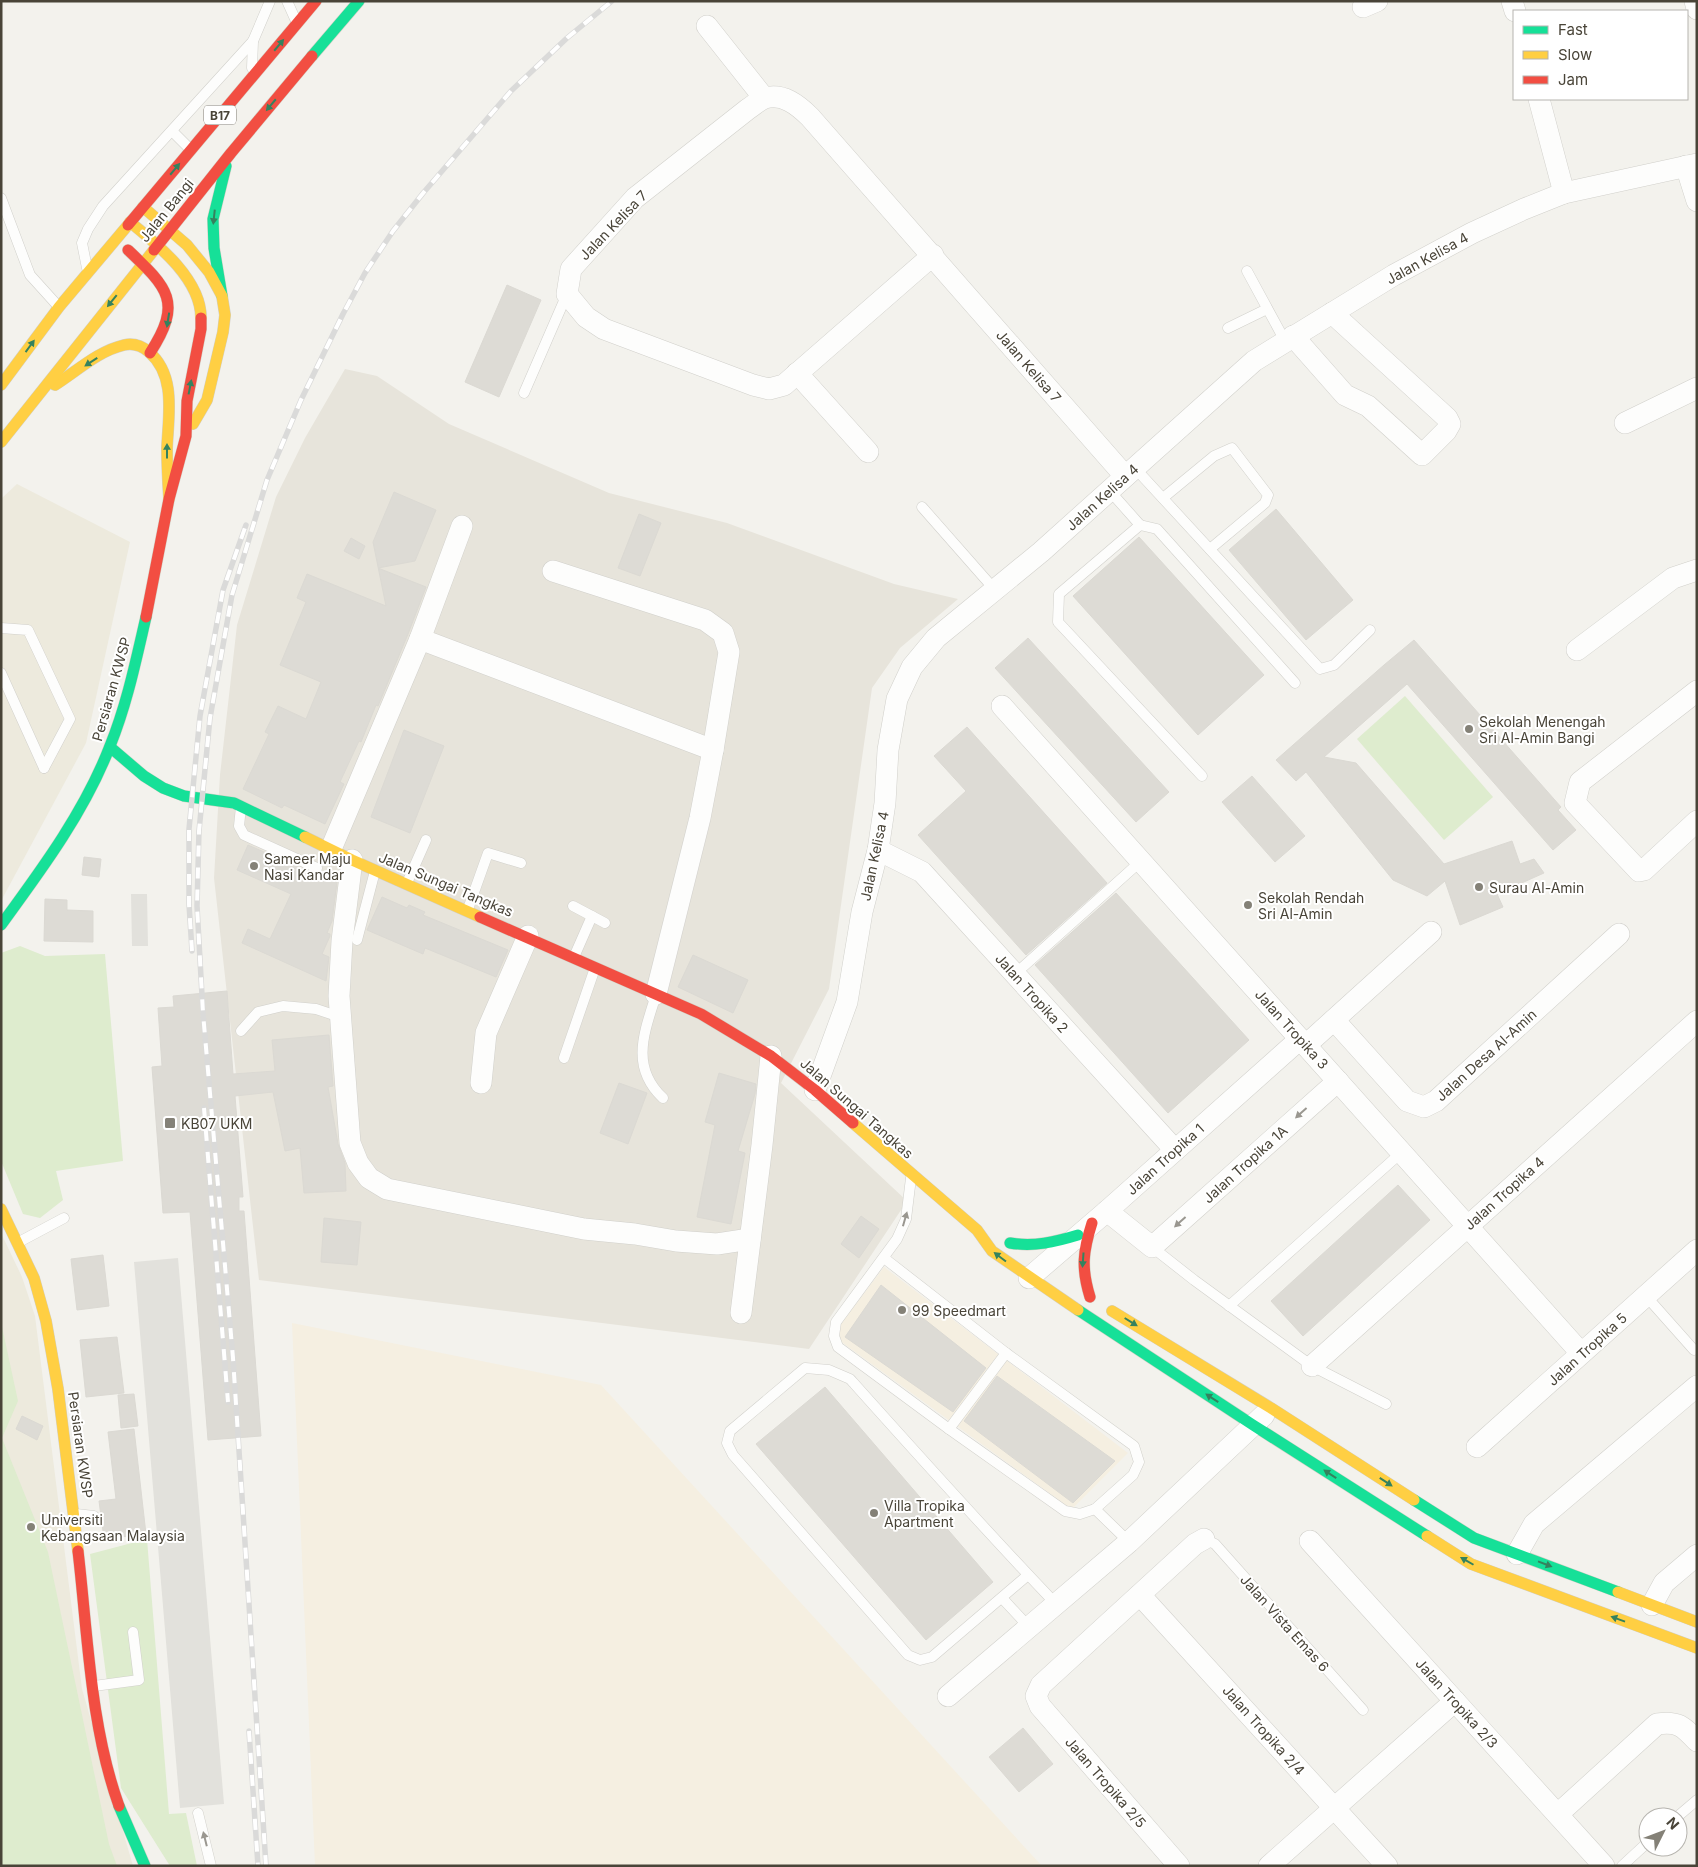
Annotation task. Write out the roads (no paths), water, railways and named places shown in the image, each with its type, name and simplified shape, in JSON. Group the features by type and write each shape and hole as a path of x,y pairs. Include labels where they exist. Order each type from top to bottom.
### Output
{"street":[{"name":"Jalan Bangi","path":"1,385 59,307 316,1"},
{"name":"Jalan Bangi","path":"1,442 169,229 359,1"},
{"path":"1695,1 1697,9"},
{"path":"707,26 764,98"},
{"name":"Jalan Kelisa 7","path":"567,294 571,269 635,198 764,98 783,98 798,105 1130,471"},
{"path":"1539,100 1564,193"},
{"path":"222,296 213,244 213,218 217,197 231,153"},
{"path":"1691,165 1697,201"},
{"name":"Jalan Kelisa 4","path":"816,1090 847,1002 862,912 878,850 885,803 888,750 897,699 912,667 936,638 1041,552 1254,361 1332,312 1394,275 1472,233 1524,209 1564,193 1691,165"},
{"name":"Persiaran KWSP","path":"143,206 187,244 209,272 222,296 225,315 223,332 207,400 186,436"},
{"name":"Persiaran KWSP","path":"1,925 45,865 84,802 110,747 122,713 140,644 153,588 169,499 186,436 188,401 201,329 201,310 196,293 175,263 157,244 130,222"},
{"path":"116,239 142,263 165,289 169,300 166,328 150,353"},
{"path":"567,294 586,317 604,329 753,385 769,389 784,384 933,255"},
{"path":"1289,339 1345,395 1368,406 1422,455 1446,431 1450,424 1447,418 1332,312"},
{"path":"37,397 105,353 125,345 139,345 150,353 163,370 169,386 167,450 169,499"},
{"path":"797,373 868,452"},
{"path":"1625,423 1697,388"},
{"path":"331,849 420,640 462,526"},
{"path":"1577,650 1674,578 1697,570"},
{"path":"553,571 705,620 723,633 729,652 700,818 656,994"},
{"path":"420,640 713,750"},
{"path":"1697,690 1580,782 1575,803 1639,871 1644,870 1697,821"},
{"name":"Jalan Tropika 3","path":"1002,706 1581,1353"},
{"name":"Jalan Sungai Tangkas","path":"110,747 152,782 162,787 183,796 228,801 241,806 352,860 528,936 701,1014 777,1060 816,1090 977,1230"},
{"name":"Jalan Tropika 2","path":"878,850 922,872 1176,1150"},
{"path":"352,860 342,941 339,996 340,1017 350,1143 358,1163 369,1178 387,1189 584,1229 717,1244 750,1239"},
{"name":"Jalan Tropika 1","path":"1036,1266 1092,1223 1303,1042 1334,1020 1431,932"},
{"name":"Jalan Desa Al-Amin","path":"1334,1020 1407,1101 1424,1107 1436,1101 1619,934"},
{"path":"481,1083 486,1033 528,936"},
{"name":"Jalan Tropika 4","path":"1312,1366 1697,1020"},
{"path":"741,1313 750,1239 777,1060"},
{"name":"Jalan Tropika 1A","path":"1152,1247 1338,1080"},
{"name":"Persiaran KWSP","path":"1,1209 38,1288 48,1333 58,1388 75,1514 93,1686 102,1750 110,1782 145,1866"},
{"path":"977,1230 1027,1246 1040,1246 1092,1223 1152,1247"},
{"path":"1092,1223 1082,1259 1083,1276 1098,1302"},
{"path":"977,1230 992,1251 1036,1266"},
{"path":"1002,1238 1036,1266 1253,1425 1471,1564 1697,1648"},
{"name":"Jalan Tropika 5","path":"1476,1447 1697,1250"},
{"path":"1074,1287 1272,1408 1474,1538 1697,1622"},
{"path":"1518,1554 1534,1524 1697,1386"},
{"path":"948,1696 1129,1542 1272,1408"},
{"path":"1140,1595 1195,1544 1204,1539"},
{"name":"Jalan Tropika 2/3","path":"1310,1541 1604,1866"},
{"path":"1652,1604 1664,1583 1697,1555"},
{"name":"Jalan Tropika 2/5","path":"1140,1595 1040,1685 1036,1696 1040,1706 1178,1866"},
{"name":"Jalan Tropika 2/4","path":"1140,1595 1388,1866"},
{"path":"1650,1631 1657,1644"},
{"path":"1269,1866 1455,1701"},
{"path":"1558,1814 1657,1724 1670,1722 1685,1727 1697,1741"}],"lane":[{"path":"88,274 82,243 88,229 103,206 253,41 270,1"},
{"path":"287,1 297,24"},
{"path":"251,79 253,41"},
{"path":"172,131 191,150"},
{"path":"1,198 30,275 59,307"},
{"path":"1247,271 1267,309 1289,339"},
{"path":"524,393 567,294"},
{"path":"1228,328 1267,309"},
{"path":"1163,498 1214,456 1232,448 1268,495 1265,503 1210,549"},
{"path":"1130,471 1163,498 1320,669 1334,665 1370,630"},
{"path":"1109,490 1140,525 1158,529 1295,684"},
{"path":"922,507 994,590"},
{"path":"1140,525 1059,594 1058,622 1202,776"},
{"path":"1,628 28,630 70,719 44,768 1,674"},
{"path":"241,806 239,826 244,835 317,868"},
{"path":"407,884 426,840"},
{"path":"468,910 488,853 521,862"},
{"path":"1015,974 1141,861"},
{"path":"357,940 375,870"},
{"path":"573,906 605,923"},
{"path":"574,958 592,916"},
{"path":"564,1058 595,967"},
{"path":"656,994 643,1036 642,1048 645,1074 663,1098"},
{"path":"241,1031 258,1012 283,1006 316,1009 340,1017"},
{"path":"1229,1306 1402,1152"},
{"path":"884,1258 1006,1353 1134,1446 1139,1462 1133,1475 1095,1509 1080,1514 1065,1511 838,1347 834,1336 836,1322 898,1239 906,1218 911,1174"},
{"path":"18,1243 64,1218"},
{"path":"1152,1247 1312,1366 1386,1404"},
{"path":"1646,1296 1694,1350"},
{"path":"949,1429 1006,1353"},
{"path":"1028,1575 932,1657 920,1660 908,1655 733,1455 727,1443 730,1431 805,1368 829,1370 850,1379 989,1535 1028,1575 1054,1604"},
{"path":"1095,1509 1129,1542"},
{"path":"75,1514 94,1516"},
{"name":"Jalan Vista Emas 6","path":"1204,1539 1215,1544 1363,1710"},
{"path":"1002,1598 1028,1626"},
{"path":"93,1686 138,1680 133,1632"},
{"path":"198,1812 211,1866"},
{"path":"1622,1866 1638,1851"}],"railway":[{"path":"266,1866 233,1358 203,1013 197,906 199,831 210,718 232,595 267,480 301,400 365,273 393,231 424,192 511,91 567,38 612,1"},
{"path":"192,951 189,904 189,829 200,716 223,590 246,525"},
{"path":"204,1108 228,1402"},
{"path":"249,1731 258,1866"}],"place":[{"name":"Sekolah Menengah Sri Al-Amin Bangi","path":"1469,729"},
{"name":"Sameer Maju Nasi Kandar","path":"254,866"},
{"name":"Surau Al-Amin","path":"1479,887"},
{"name":"Sekolah Rendah Sri Al-Amin","path":"1248,905"},
{"name":"KB07 UKM","path":"170,1123"},
{"name":"99 Speedmart","path":"902,1310"},
{"name":"Villa Tropika Apartment","path":"874,1513"},
{"name":"Universiti Kebangsaan Malaysia","path":"31,1527"}]}
